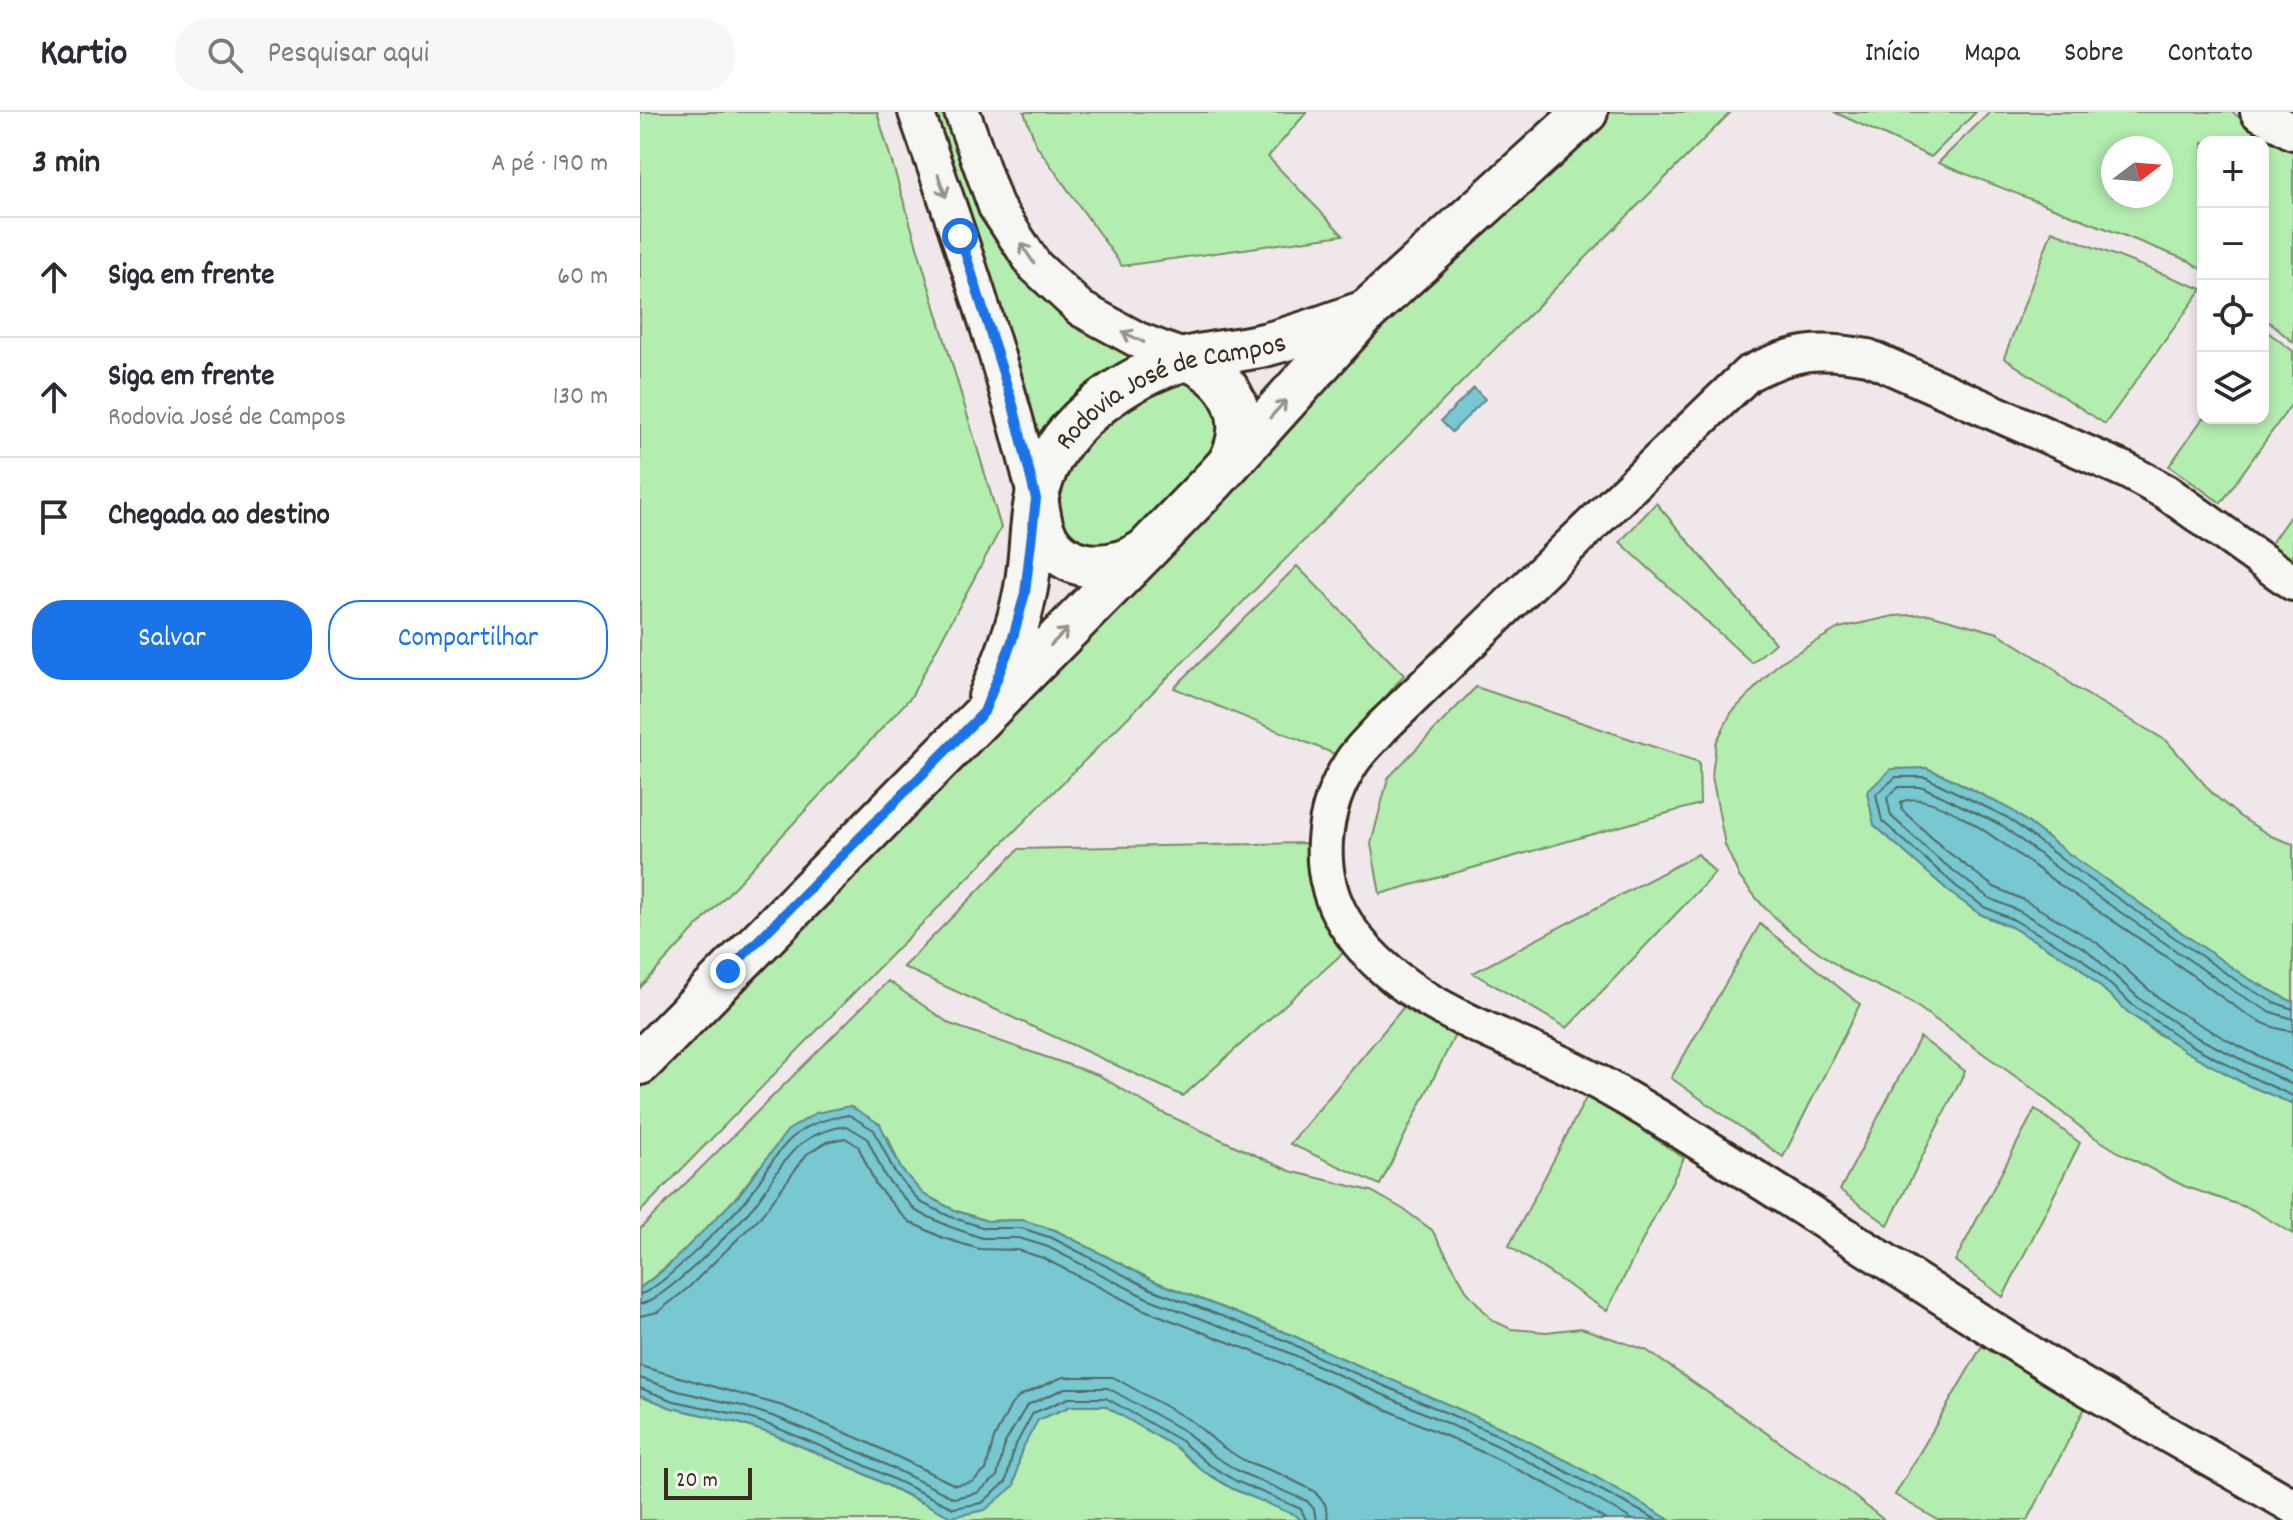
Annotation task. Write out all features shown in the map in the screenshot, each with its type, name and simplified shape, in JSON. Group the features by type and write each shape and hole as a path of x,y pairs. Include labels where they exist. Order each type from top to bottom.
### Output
{"main road":[{"name":"Rodovia José de Campos","path":"640,1063 1147,549 1367,311 1586,112"},
{"name":"Rodovia José de Campos","path":"984,712 1012,641 1025,593 1036,499 1042,476 1053,456 1084,416 1148,372 1188,359 1263,345 1367,311"},
{"path":"1188,359 1209,368 1235,401 1240,424 1238,445 1230,462"},
{"path":"1036,499 1043,533 1056,550 1073,561 1093,567 1113,564 1130,560 1147,549"}],"street":[{"path":"916,112 960,236 1009,391 1036,499"},
{"path":"962,112 996,207 1035,266 1081,309 1138,340 1188,359"},
{"path":"2258,112 2293,132"},
{"path":"2293,583 2166,492 2127,471 1868,357 1833,351 1802,353 1778,359 1748,374 1353,759 1326,823 1325,863 1330,894 1344,921 1367,953 1399,983 1450,1012 1568,1066 1656,1116 2052,1367 2293,1506"}],"green space":[{"path":"640,112 877,112 1001,528 911,697 640,988"},
{"path":"933,112 951,112 980,194 1142,349 1040,457 976,231"},
{"path":"1024,112 1307,112 1268,157 1343,235 1122,266 1037,146"},
{"path":"1586,112 1731,112 880,966 640,1212 640,1089 997,730 1152,548"},
{"path":"1834,112 1976,112 1931,157"},
{"path":"1990,112 2231,112 2293,151 2293,342 2269,322 2269,136 2197,136 2197,266 1938,163"},
{"path":"2052,231 2197,287 2197,296 2105,424 2004,358"},
{"path":"2269,333 2293,351 2293,402 2221,503 2169,466 2199,424 2269,424"},
{"path":"1186,377 1214,402 1221,424 1220,449 1143,543 1071,551 1046,489 1092,422"},
{"path":"1656,503 1775,643 1752,663 1620,542"},
{"path":"2293,512 2293,564 2269,546"},
{"path":"1297,566 1404,675 1337,755 1174,688"},
{"path":"1929,614 1998,633 2052,667 2074,687 2167,741 2212,793 2239,816 2271,836 2293,844 2293,1002 2247,978 2069,854 2013,811 1926,768 1874,825 1952,894 1980,914 2011,927 2077,965 2129,1013 2156,1033 2245,1084 2293,1104 2293,1234 2251,1209 2184,1186 2089,1134 2033,1089 1908,1000 1845,971 1788,930 1740,878 1725,845 1712,776 1716,743 1731,713 1779,663 1839,628 1894,616"},
{"path":"1476,687 1699,762 1700,804 1380,894 1371,844 1388,778"},
{"path":"1305,843 1343,953 1183,1096 903,967 1019,849"},
{"path":"1698,854 1715,873 1567,1028 1473,973"},
{"path":"1760,924 1860,1004 1783,1157 1671,1078"},
{"path":"888,981 950,1024 1098,1075 1159,1111 1290,1171 1371,1191 1432,1230 1468,1293 1492,1320 1511,1329 1546,1332 1581,1328 1646,1350 1826,1474 1884,1520 1670,1520 1504,1429 1292,1335 1154,1281 1055,1230 1022,1220 987,1221 954,1210 923,1194 901,1169 888,1137 759,1167 704,1232 640,1288 640,1229"},
{"path":"1412,997 1457,1031 1380,1185 1290,1144"},
{"path":"1920,1037 1965,1071 1888,1225 1840,1190"},
{"path":"1588,1094 1684,1158 1607,1311 1509,1246"},
{"path":"2035,1109 2080,1143 2003,1297 1955,1261"},
{"path":"1982,1346 2085,1408 2028,1520 1938,1520 1895,1495"},
{"path":"640,1395 672,1408 772,1434 857,1470 921,1503 1014,1486 1021,1451 1037,1420 1071,1406 1105,1406 1177,1448 1203,1471 1233,1489 1298,1516 1300,1520 640,1520"}],"water":[{"path":"1474,388 1485,399 1452,432 1441,421"},
{"path":"1926,768 2013,811 2069,854 2247,978 2293,1002 2293,1104 2245,1084 2185,1051 2129,1013 2077,965 2011,927 1980,914 1952,894 1874,825 1867,792 1891,769"},
{"path":"850,1106 880,1124 901,1169 923,1194 954,1210 987,1221 1022,1220 1055,1230 1154,1281 1292,1335 1504,1429 1670,1520 1300,1520 1233,1489 1203,1471 1177,1448 1105,1406 1071,1406 1038,1420 1021,1451 1014,1486 985,1510 951,1517 857,1470 772,1434 672,1408 640,1395 640,1288 667,1267 739,1195 787,1131 816,1113"}],"route":[{"path":"728,971 984,712 1012,641 1025,593 1036,499 1013,405 960,236"}]}
